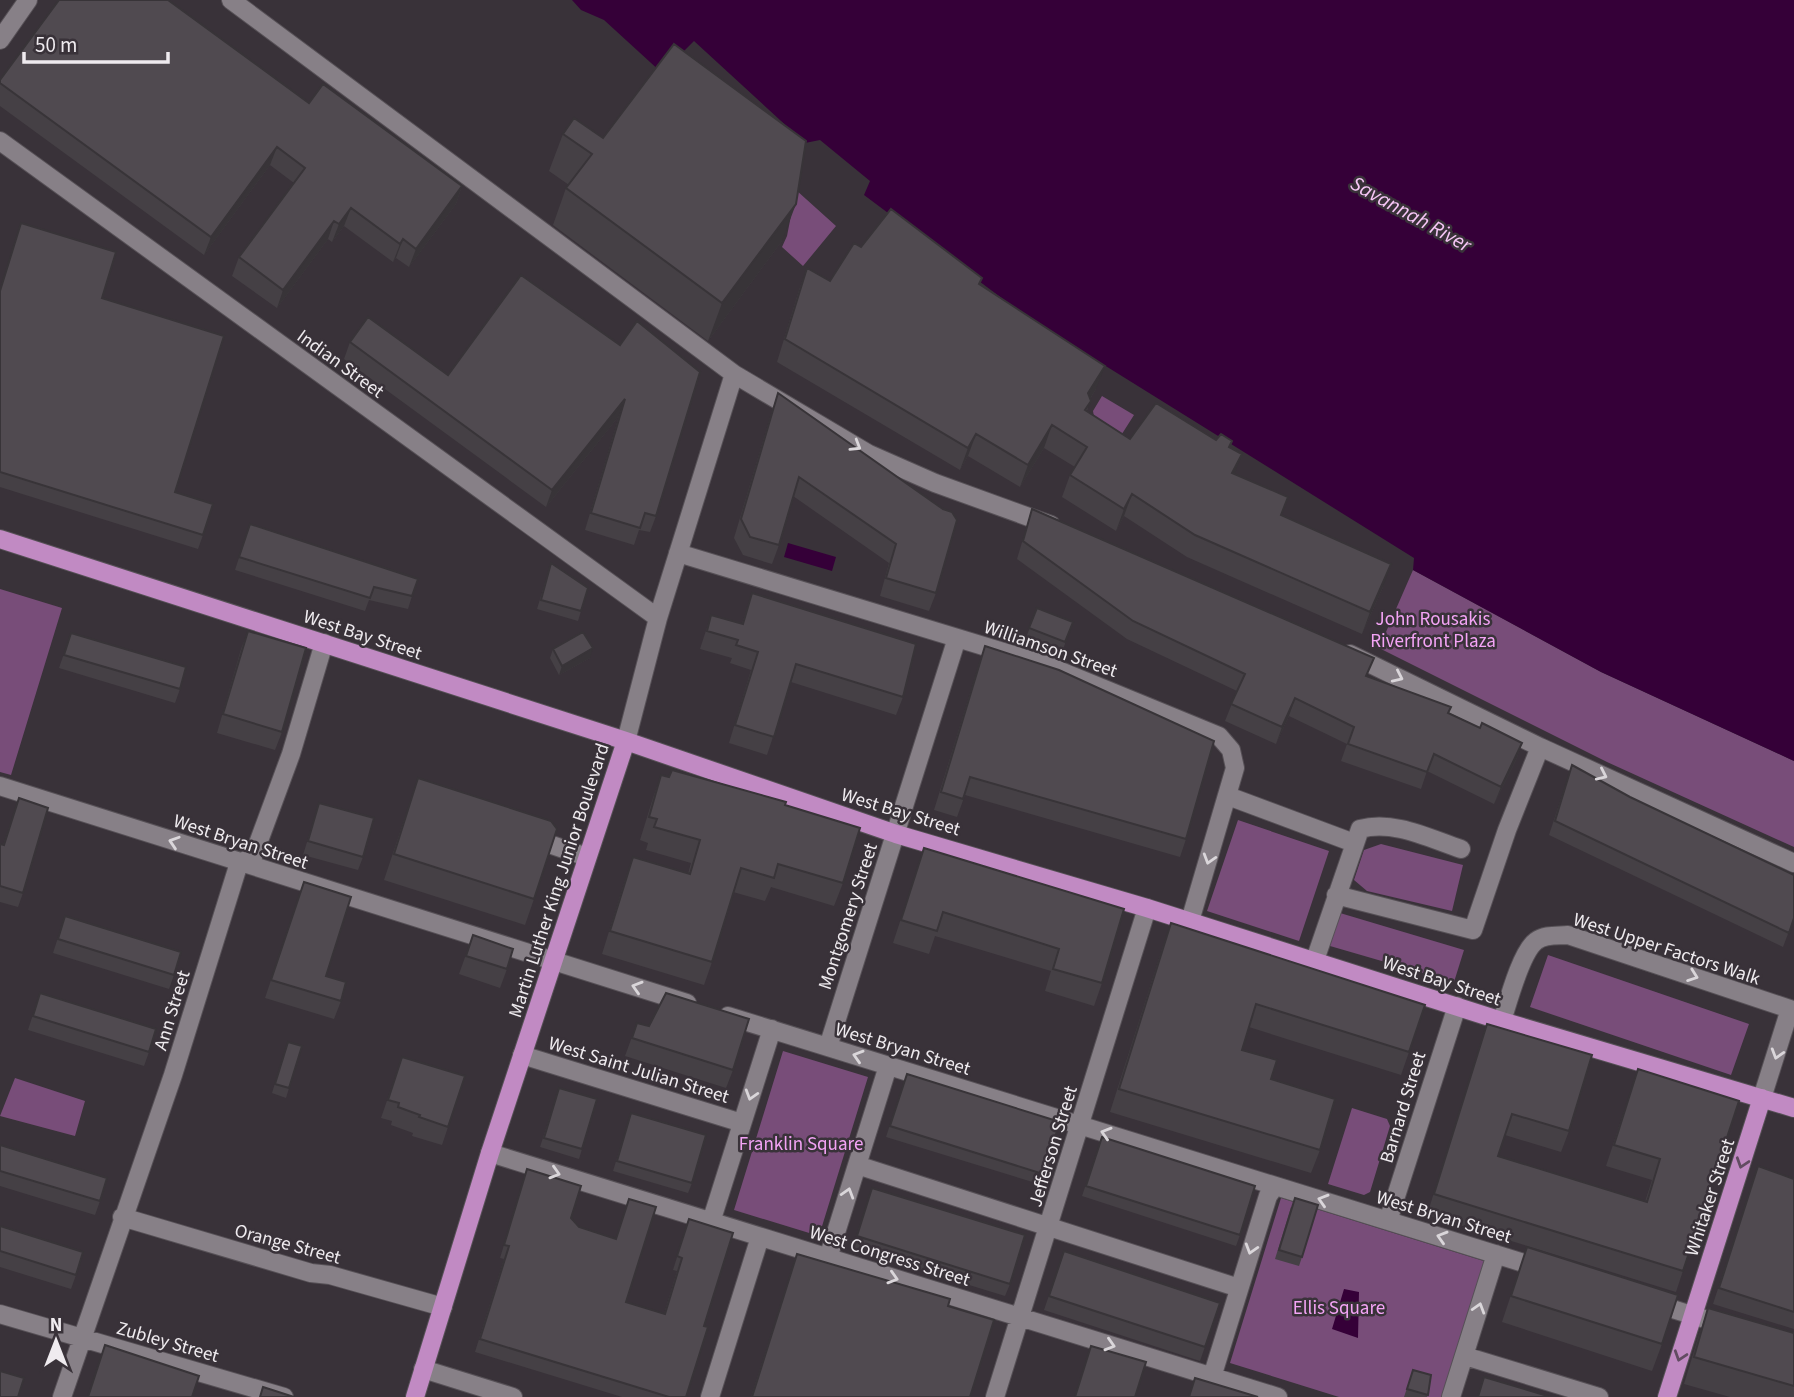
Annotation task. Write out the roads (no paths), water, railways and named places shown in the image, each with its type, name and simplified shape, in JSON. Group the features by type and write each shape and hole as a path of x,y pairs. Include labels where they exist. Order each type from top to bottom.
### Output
{"main road":[{"name":"West Bay Street","path":"0,539 626,741 896,834 1190,921 1502,1021 1794,1108"},
{"name":"Martin Luther King Junior Boulevard","path":"415,1397 490,1153 626,741"},
{"name":"Whitaker Street","path":"1667,1397 1762,1098"}],"street":[{"path":"0,40 29,0"},
{"path":"230,0 734,374 869,454 935,483 1017,510 1067,532"},
{"name":"Indian Street","path":"0,141 658,618"},
{"name":"Martin Luther King Junior Boulevard","path":"626,741 658,618 734,374"},
{"name":"Williamson Street","path":"678,553 1066,672 1219,736 1231,750 1235,768 1190,921"},
{"name":"Montgomery Street","path":"828,1047 957,638"},
{"name":"Ann Street","path":"62,1397 173,1075 239,863 253,857 260,843 291,754 324,643"},
{"path":"1338,648 1540,747 1794,863"},
{"path":"1336,895 1474,930 1507,830 1540,747"},
{"name":"West Bryan Street","path":"0,786 1561,1275"},
{"path":"1228,796 1354,843"},
{"path":"1315,960 1360,829 1379,824 1461,849"},
{"path":"552,845 587,858"},
{"name":"Jefferson Street","path":"995,1397 1147,908"},
{"name":"West Upper Factors Walk","path":"1502,1021 1516,978 1534,942 1547,936 1568,935 1790,1009"},
{"name":"Barnard Street","path":"1388,1221 1457,1006"},
{"name":"Whitaker Street","path":"1762,1098 1790,1009"},
{"path":"711,1222 772,1030"},
{"name":"West Saint Julian Street","path":"522,1055 742,1123"},
{"path":"828,1258 888,1066"},
{"name":"West Congress Street","path":"490,1153 1278,1397"},
{"path":"857,1165 1239,1288"},
{"path":"1212,1377 1268,1196 1275,1186"},
{"name":"Orange Street","path":"122,1217 311,1273 330,1275 443,1307"},
{"path":"710,1397 760,1237"},
{"path":"1451,1397 1496,1254"},
{"path":"1627,1295 1748,1332"},
{"name":"Zubley Street","path":"0,1314 284,1397"},
{"path":"1465,1356 1599,1397"},
{"path":"423,1369 513,1397"}],"water":[{"name":"Savannah River","path":"572,0 1794,0 1794,761 1601,672 1413,570 1414,558 1027,317 864,195 870,181 820,140 805,143 694,41 662,73 604,20 581,10"},
{"path":"788,543 836,557 832,571 784,557"},
{"path":"1344,1289 1359,1292 1358,1338 1332,1329"}],"park label":[{"name":"John Rousakis Riverfront Plaza","path":"1433,629"},
{"name":"Franklin Square","path":"801,1143"},
{"name":"Ellis Square","path":"1339,1307"}]}
